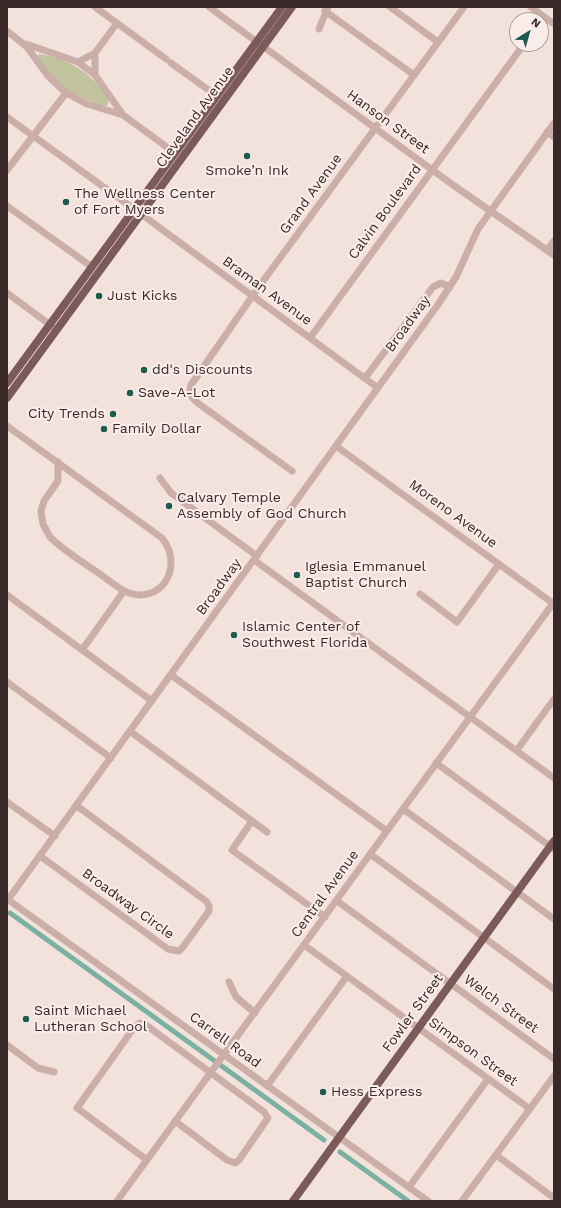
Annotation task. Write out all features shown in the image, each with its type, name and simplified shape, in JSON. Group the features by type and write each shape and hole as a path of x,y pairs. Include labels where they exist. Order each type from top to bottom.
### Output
{"main road":[{"name":"Cleveland Avenue","path":"7,398 92,267 138,211 260,44 282,7"},
{"name":"Cleveland Avenue","path":"7,382 53,327 130,229 146,194 217,96 292,7"},
{"name":"Fowler Street","path":"293,1201 450,983 553,846"}],"street":[{"path":"95,7 217,96"},
{"name":"Hanson Street","path":"209,7 432,170 554,255"},
{"path":"390,7 438,42"},
{"name":"Grand Avenue","path":"292,471 190,396 189,391 191,385 253,296 462,8"},
{"path":"319,29 327,9 414,75"},
{"path":"78,62 94,53 117,23"},
{"path":"7,31 22,42 48,76 66,93 87,104 124,115"},
{"path":"22,42 78,62 95,75 124,115 175,153"},
{"name":"Calvin Boulevard","path":"310,338 518,52"},
{"path":"94,53 95,75"},
{"path":"7,170 66,93"},
{"path":"107,109 113,101"},
{"name":"Braman Avenue","path":"7,117 138,211 378,388"},
{"name":"Broadway","path":"7,900 131,732 450,287 474,237 554,123"},
{"path":"547,132 554,137"},
{"path":"7,206 92,267"},
{"path":"547,250 554,241"},
{"name":"Broadway","path":"365,378 433,287 441,283 450,287"},
{"path":"7,293 53,327"},
{"path":"7,426 58,462 158,534 168,547 172,558 171,569 167,579 160,586 152,592 143,594 133,594 124,591 58,544 45,529 42,520 42,508 47,496 58,481 58,462"},
{"name":"Moreno Avenue","path":"336,446 554,603"},
{"path":"160,478 171,493 256,558 554,778"},
{"path":"420,594 457,622 499,564"},
{"path":"82,650 124,591"},
{"path":"7,595 152,701"},
{"name":"Central Avenue","path":"117,1201 554,603"},
{"path":"171,675 387,831"},
{"path":"7,682 111,758"},
{"path":"517,750 554,699"},
{"path":"131,732 267,832"},
{"path":"436,763 553,846"},
{"path":"7,802 55,836"},
{"name":"Broadway Circle","path":"40,856 168,949 179,951 188,941 209,911 209,906 206,901 77,806"},
{"path":"403,809 554,919"},
{"path":"252,821 232,850 325,917"},
{"path":"370,854 554,989"},
{"name":"Carrell Road","path":"7,900 222,1057 340,1136 428,1201"},
{"name":"Welch Street","path":"337,901 554,1059"},
{"name":"Simpson Street","path":"304,945 530,1109"},
{"path":"267,1086 347,976"},
{"path":"229,982 236,997 255,1012"},
{"path":"147,1160 77,1108 137,1024 143,1024 212,1071 264,1112 268,1118 266,1124 239,1160 235,1163 227,1160 176,1121"},
{"path":"7,1045 38,1068 54,1072"},
{"path":"465,1200 554,1076"},
{"path":"409,1187 488,1079"},
{"path":"496,1155 554,1198"}],"green space":[{"path":"39,54 61,59 88,75 109,99 108,105 103,106 91,102 73,94 59,84 38,58"}],"waterway":[{"path":"10,913 324,1140"},
{"path":"340,1152 408,1201"}],"place":[{"name":"Smoke’n Ink","path":"247,156"},
{"name":"The Wellness Center of Fort Myers","path":"66,202"},
{"name":"Just Kicks","path":"99,296"},
{"name":"dd's Discounts","path":"144,370"},
{"name":"Save-A-Lot","path":"130,393"},
{"name":"City Trends","path":"113,414"},
{"name":"Family Dollar","path":"104,429"},
{"name":"Calvary Temple Assembly of God Church","path":"169,506"},
{"name":"Iglesia Emmanuel Baptist Church","path":"297,575"},
{"name":"Islamic Center of Southwest Florida","path":"234,635"},
{"name":"Saint Michael Lutheran School","path":"26,1019"},
{"name":"Hess Express","path":"323,1092"}]}
